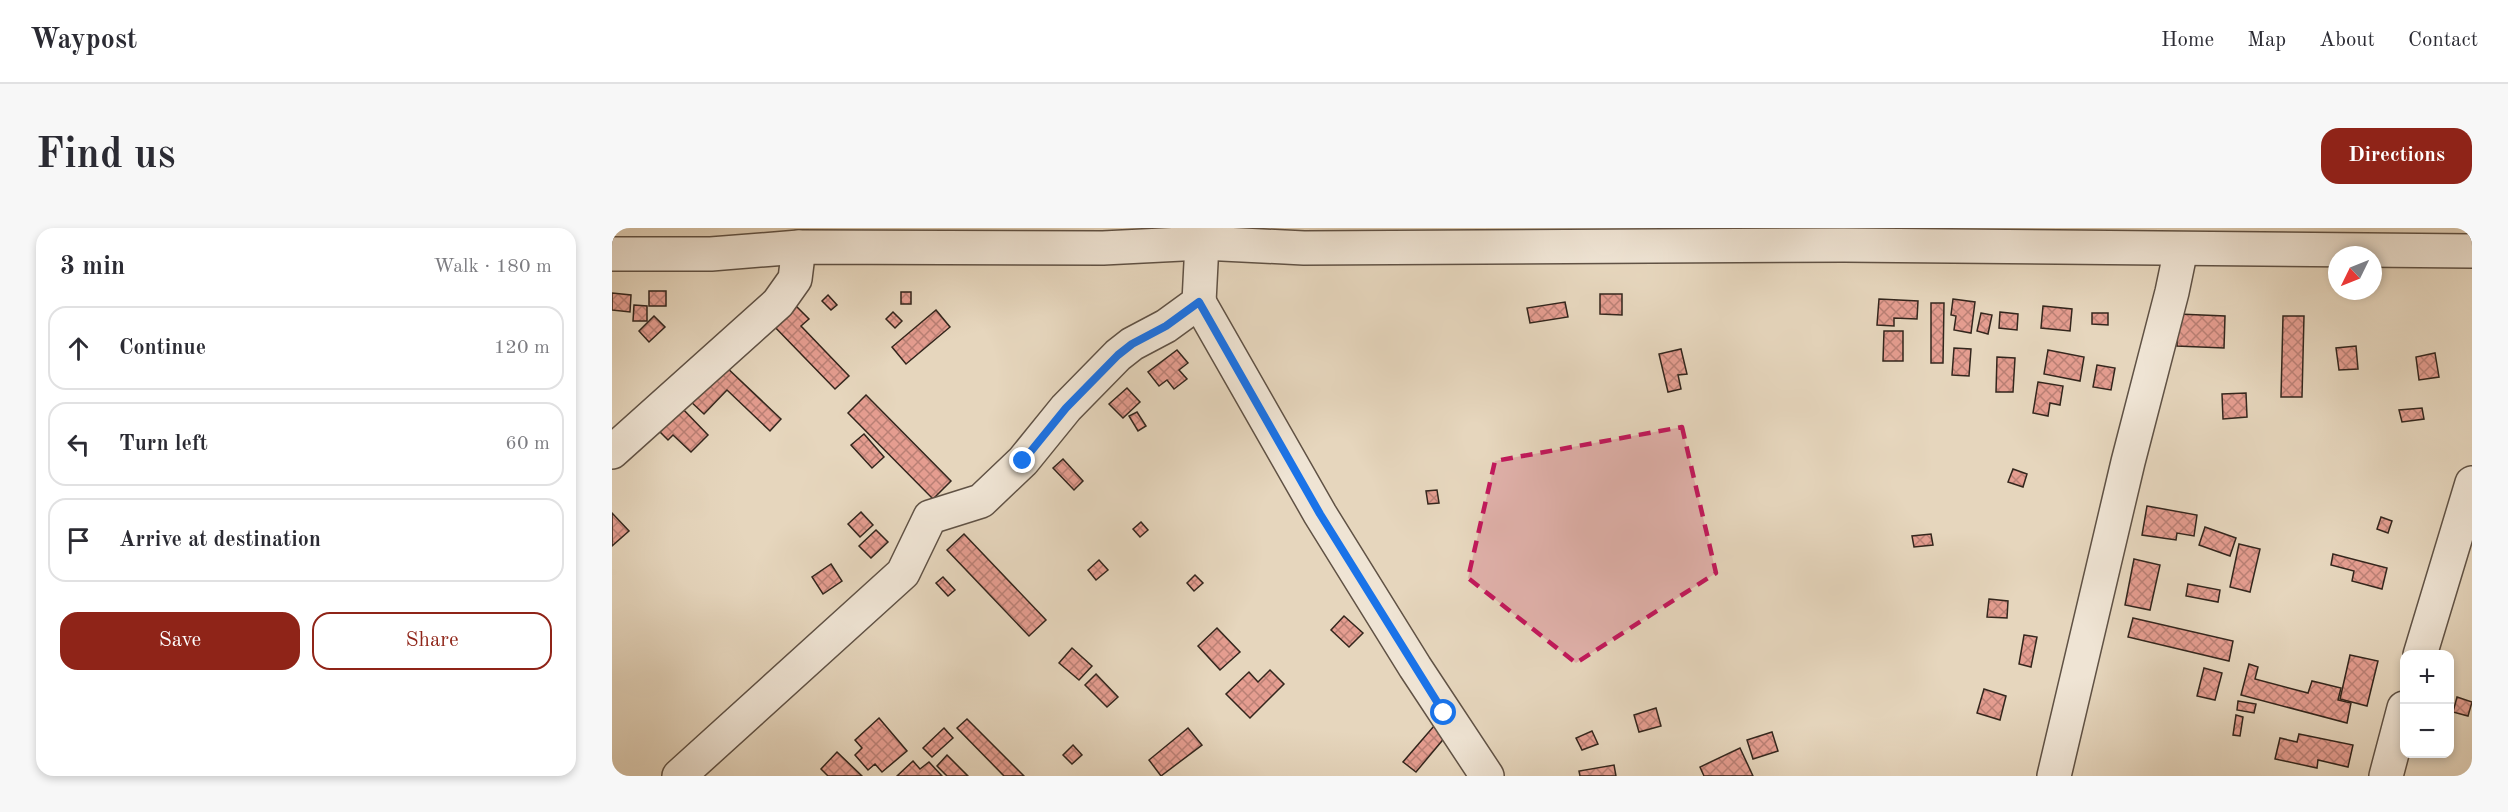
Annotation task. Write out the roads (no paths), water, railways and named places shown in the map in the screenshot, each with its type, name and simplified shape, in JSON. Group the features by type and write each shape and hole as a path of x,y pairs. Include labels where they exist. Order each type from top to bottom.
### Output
{"street":[{"path":"1204,236 1199,302 1320,514 1415,667 1487,776"},
{"path":"612,254 711,254 799,247 842,237 1103,248 1204,236 1304,248 1692,245 2472,251"},
{"path":"612,452 778,303 795,279 799,247"},
{"path":"2054,776 2181,249"},
{"path":"679,776 903,573 930,517 981,501 1023,461 1066,408 1118,355 1132,344 1166,326 1199,302"},
{"path":"2421,650 2472,483"},
{"path":"2386,776 2400,723"}]}
